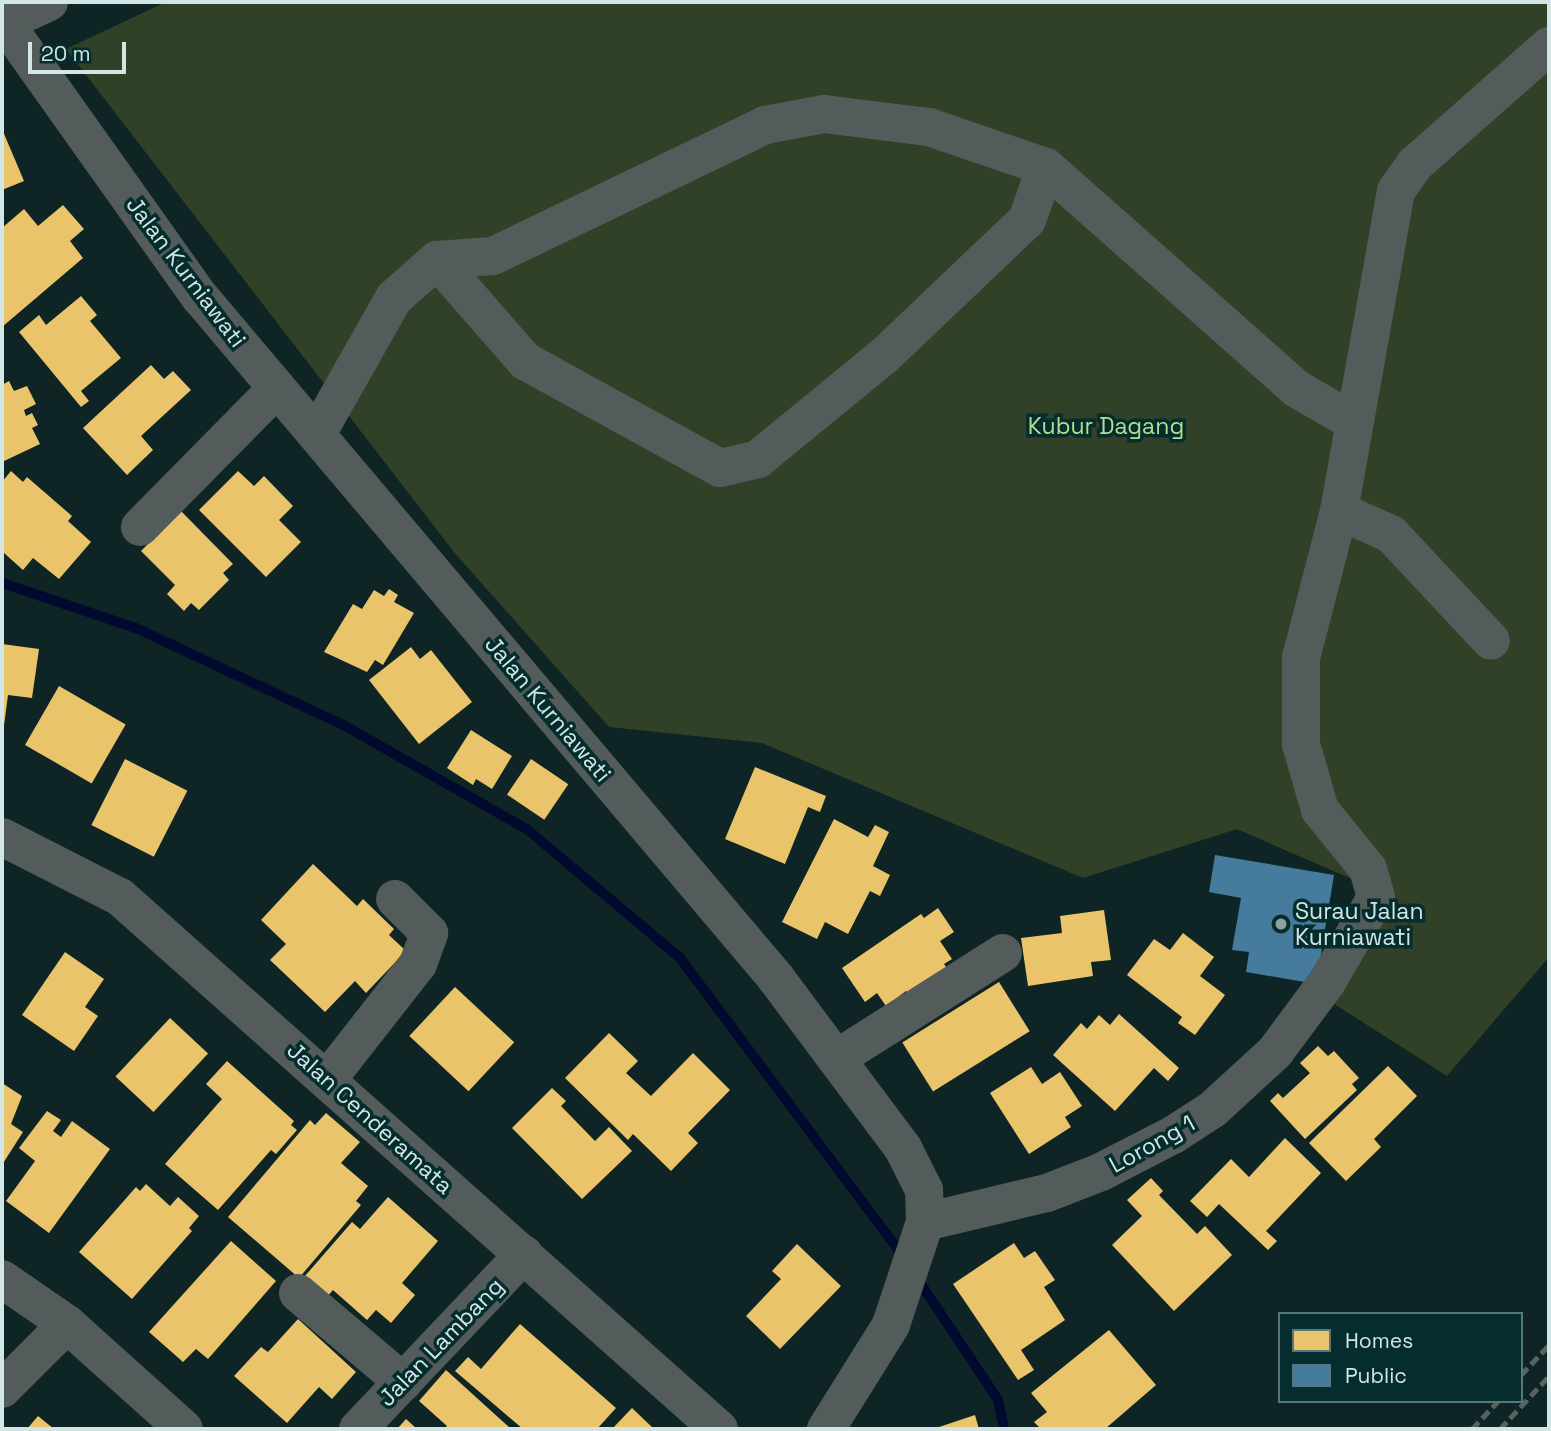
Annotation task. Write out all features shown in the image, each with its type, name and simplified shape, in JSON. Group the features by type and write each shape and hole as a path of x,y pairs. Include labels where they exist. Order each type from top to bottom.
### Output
{"street":[{"path":"3,24 49,2"},
{"name":"Jalan Kurniawati","path":"3,24 200,297 839,1057 903,1148 925,1189 922,1231 891,1325 826,1429"},
{"name":"Lorong 1","path":"922,1231 1047,1193 1172,1135 1213,1109 1275,1052 1327,982 1376,897 1368,869 1320,810 1301,744 1301,658 1339,511 1396,191 1414,164 1549,46"},
{"path":"317,434 394,298 437,260 493,256 765,125 824,114 929,127 1046,167 1297,389 1354,422"},
{"path":"437,260 525,361 720,468 758,458 884,356 1027,220 1046,167"},
{"path":"140,527 278,388"},
{"path":"1339,511 1391,534 1491,641"},
{"name":"Jalan Cenderamata","path":"2,837 120,897 719,1429"},
{"path":"327,1080 418,964 429,933 395,899"},
{"path":"839,1057 1003,953"},
{"name":"Jalan Lambang","path":"358,1429 524,1254"},
{"path":"2,1279 66,1324 184,1429"},
{"path":"298,1293 402,1382"},
{"path":"2,1389 66,1324"}],"green space":[{"name":"Kubur Dagang","path":"166,2 1549,2 1549,957 1447,1076 1328,1000 1393,897 1237,829 1083,878 762,743 609,727 454,552 66,49"}],"building: Homes":[{"path":"2,129 24,181 2,190"},
{"path":"63,205 84,229 70,241 83,258 2,327 2,228 24,209 38,226"},
{"path":"81,296 97,315 90,321 121,358 81,391 89,401 81,407 19,332 39,315 46,325"},
{"path":"151,365 164,379 173,371 191,390 141,436 153,450 127,475 83,428"},
{"path":"9,381 14,391 27,386 36,404 24,410 26,416 32,413 38,425 32,428 40,444 2,462 2,385"},
{"path":"11,471 23,482 27,477 72,516 68,521 91,542 59,579 33,558 23,570 4,553 2,556 2,482"},
{"path":"238,471 254,486 264,476 293,506 279,520 301,542 266,577 199,510"},
{"path":"181,511 233,564 223,573 229,580 199,610 191,603 184,611 167,594 175,585 141,551"},
{"path":"389,589 398,595 394,602 414,613 383,665 375,660 367,672 324,652 353,604 362,609 374,590 384,596"},
{"path":"2,644 39,649 32,698 8,695 3,733"},
{"path":"411,647 420,659 431,650 472,702 419,744 369,680"},
{"path":"59,686 126,724 92,783 25,745"},
{"path":"471,730 512,756 492,789 476,779 473,785 447,768"},
{"path":"125,759 187,791 154,857 91,825"},
{"path":"531,759 568,784 544,820 507,795"},
{"path":"755,767 826,796 820,812 808,807 785,864 725,839"},
{"path":"834,819 868,837 875,825 889,832 873,866 890,875 880,896 870,891 848,934 825,922 817,939 782,922"},
{"path":"313,864 357,906 363,899 394,929 389,935 406,951 366,993 355,981 325,1012 270,960 286,944 261,920"},
{"path":"938,908 954,932 940,941 952,959 944,964 949,971 911,997 906,991 886,1006 877,993 865,1002 842,968 921,914 924,918"},
{"path":"1104,910 1111,960 1091,962 1093,976 1028,986 1021,938 1062,933 1060,916"},
{"path":"1183,933 1214,957 1200,976 1225,995 1195,1035 1178,1023 1182,1017 1127,975 1154,939 1170,950"},
{"path":"65,952 104,979 85,1007 98,1016 74,1051 22,1015"},
{"path":"999,982 1030,1031 933,1092 902,1042"},
{"path":"455,987 514,1042 469,1091 409,1036"},
{"path":"1119,1014 1179,1068 1168,1081 1154,1068 1115,1111 1053,1055 1081,1023 1087,1029 1099,1015 1110,1025"},
{"path":"170,1018 208,1053 153,1112 115,1077"},
{"path":"609,1033 638,1061 626,1073 651,1096 693,1053 730,1090 688,1133 698,1143 671,1171 633,1134 628,1140 565,1078"},
{"path":"1318,1046 1328,1056 1334,1051 1359,1078 1352,1084 1357,1090 1305,1139 1270,1101 1278,1093 1283,1098 1310,1073 1300,1063"},
{"path":"227,1061 294,1121 291,1125 297,1130 276,1154 271,1150 218,1210 165,1164 222,1099 206,1084"},
{"path":"1388,1066 1417,1096 1374,1139 1381,1147 1346,1181 1309,1143"},
{"path":"1031,1067 1042,1084 1060,1072 1082,1106 1065,1117 1071,1127 1029,1154 990,1093"},
{"path":"2,1083 22,1096 11,1124 23,1132 2,1165"},
{"path":"552,1088 566,1101 561,1106 595,1141 609,1127 632,1151 582,1199 512,1128"},
{"path":"47,1111 61,1120 53,1131 61,1137 72,1121 110,1149 49,1233 6,1201 35,1161 19,1148"},
{"path":"326,1113 360,1142 341,1163 368,1186 356,1201 361,1205 299,1278 228,1217 310,1120 315,1125"},
{"path":"1285,1138 1321,1173 1266,1231 1277,1241 1268,1250 1219,1204 1207,1217 1190,1201 1231,1159 1249,1177"},
{"path":"1151,1178 1163,1191 1159,1195 1197,1234 1205,1226 1232,1255 1174,1311 1112,1245 1142,1216 1127,1200"},
{"path":"146,1184 170,1206 178,1197 199,1216 189,1228 192,1231 132,1299 79,1252 136,1187 140,1191"},
{"path":"388,1197 438,1241 402,1283 415,1295 391,1323 376,1310 367,1320 333,1290 321,1304 298,1284 352,1222 360,1229"},
{"path":"231,1241 276,1281 208,1359 196,1349 183,1362 149,1332"},
{"path":"1014,1243 1024,1258 1035,1251 1055,1280 1044,1287 1065,1320 1021,1350 1034,1370 1018,1380 953,1284"},
{"path":"797,1244 841,1286 780,1349 746,1316 781,1279 772,1271"},
{"path":"298,1319 356,1372 332,1399 319,1387 287,1423 234,1376 261,1347 268,1352"},
{"path":"520,1324 616,1408 597,1429 523,1429 455,1371 468,1357 481,1369"},
{"path":"1109,1330 1156,1385 1105,1429 1041,1429 1034,1422 1047,1412 1031,1393"},
{"path":"446,1370 511,1429 444,1429 447,1426 419,1401"},
{"path":"632,1408 654,1429 612,1429"},
{"path":"975,1415 979,1429 933,1429"},
{"path":"38,1416 54,1429 27,1429"},
{"path":"406,1419 417,1429 397,1429"}],"building: Public":[{"name":"Surau Jalan Kurniawati","path":"1215,855 1334,875 1316,984 1246,972 1249,952 1232,950 1241,898 1209,892"}],"waterway":[{"path":"2,583 136,628 347,727 528,830 680,958 903,1256"},
{"path":"917,1278 998,1400 1004,1429"}],"railway":[{"path":"1523,1373 1549,1345"},
{"path":"1500,1429 1549,1376"},
{"path":"1472,1429 1496,1403"}],"place":[{"name":"Surau Jalan Kurniawati","path":"1281,924"}]}
